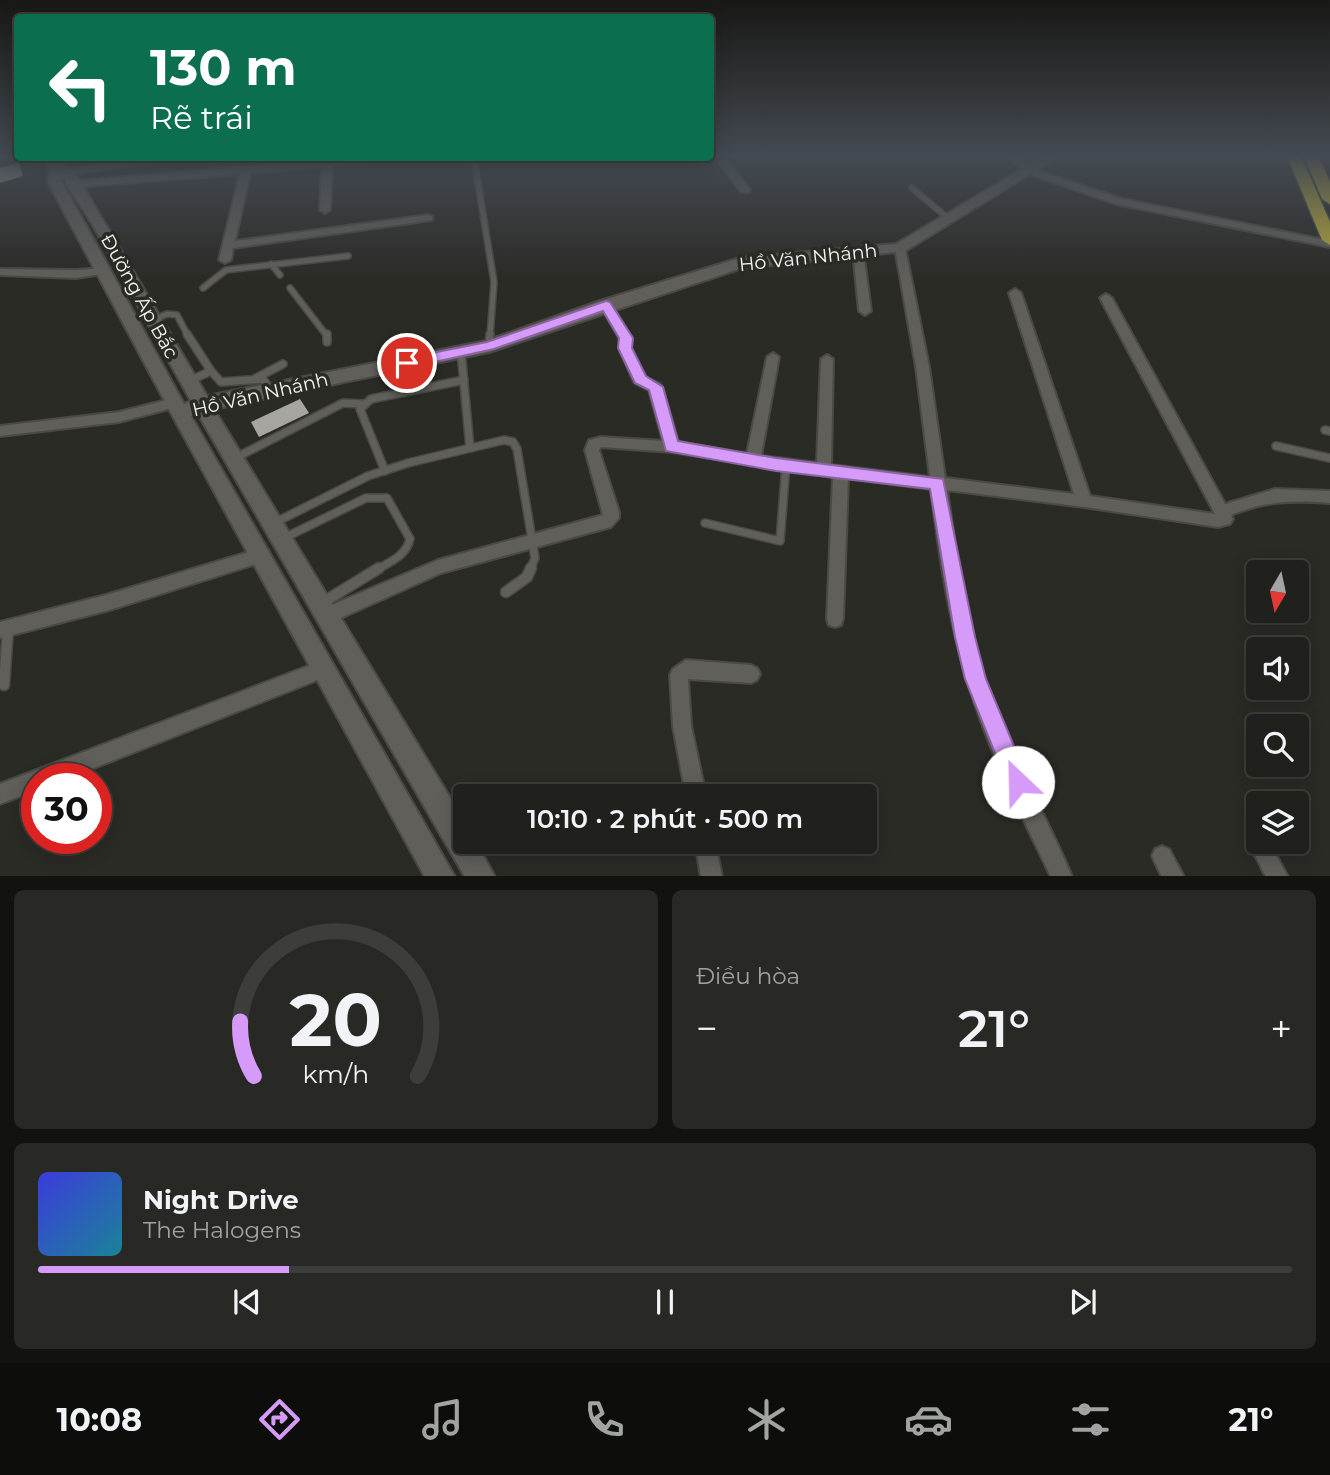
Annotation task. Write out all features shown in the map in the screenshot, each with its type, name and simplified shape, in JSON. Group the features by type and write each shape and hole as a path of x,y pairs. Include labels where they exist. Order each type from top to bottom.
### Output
{"highway":[{"path":"1311,197 1330,242"}],"main road":[{"name":"Đường Ấp Bắc","path":"63,197 234,509 440,876"},
{"name":"Đường Ấp Bắc","path":"79,197 480,876"},
{"name":"Hồ Văn Nhánh","path":"178,408 489,346 606,305 740,263 900,247 986,197"},
{"path":"234,509 258,498"}],"street":[{"path":"225,260 240,197"},
{"path":"325,211 326,197"},
{"path":"1105,197 1330,242"},
{"path":"229,245 428,218"},
{"path":"900,247 925,382 937,483 975,679 1007,758 1062,876"},
{"path":"858,251 865,311"},
{"path":"0,272 76,274 104,271"},
{"path":"1015,293 1084,501"},
{"path":"325,609 438,567 606,522 611,518 592,450 594,444 601,442 672,447 786,466 1084,501 1218,521 1225,519 1106,298"},
{"path":"606,305 626,338 625,348 640,380 655,387 672,447"},
{"path":"753,460 773,357"},
{"path":"824,470 827,359"},
{"path":"2,434 178,408"},
{"path":"835,619 841,472"},
{"path":"1222,512 1255,499 1284,493 1330,497"},
{"path":"4,629 106,603 262,555"},
{"path":"79,763 324,668"},
{"path":"694,784 682,726 679,675 685,669 751,674"},
{"path":"0,794 21,786"},
{"path":"707,854 712,876"},
{"path":"1265,854 1277,876"},
{"path":"1162,856 1173,876"}],"lane":[{"path":"480,197 494,282 489,346"},
{"path":"923,197 949,219"},
{"path":"203,288 226,270 348,256"},
{"path":"271,264 279,275"},
{"path":"290,288 327,334 327,342"},
{"path":"152,320 176,311 198,354 221,382 263,379 270,391"},
{"path":"461,352 470,448"},
{"path":"256,378 283,363"},
{"path":"189,381 211,371"},
{"path":"385,471 360,410 363,404 371,399 464,380"},
{"path":"235,458 343,403 363,404"},
{"path":"278,531 368,476 504,440 513,442 534,540 535,558 527,577 506,592"},
{"path":"1276,446 1330,458"},
{"path":"705,523 780,541 786,466"},
{"path":"278,531 366,498 387,498 410,539 408,547 400,556 325,609"},
{"path":"4,629 4,685"}],"building":[{"path":"300,399 309,413 259,437 251,422"}],"route":[{"path":"407,363 489,346 606,305 626,338 625,348 640,380 655,387 672,447 776,464 937,483 975,679 1018,782"}]}
